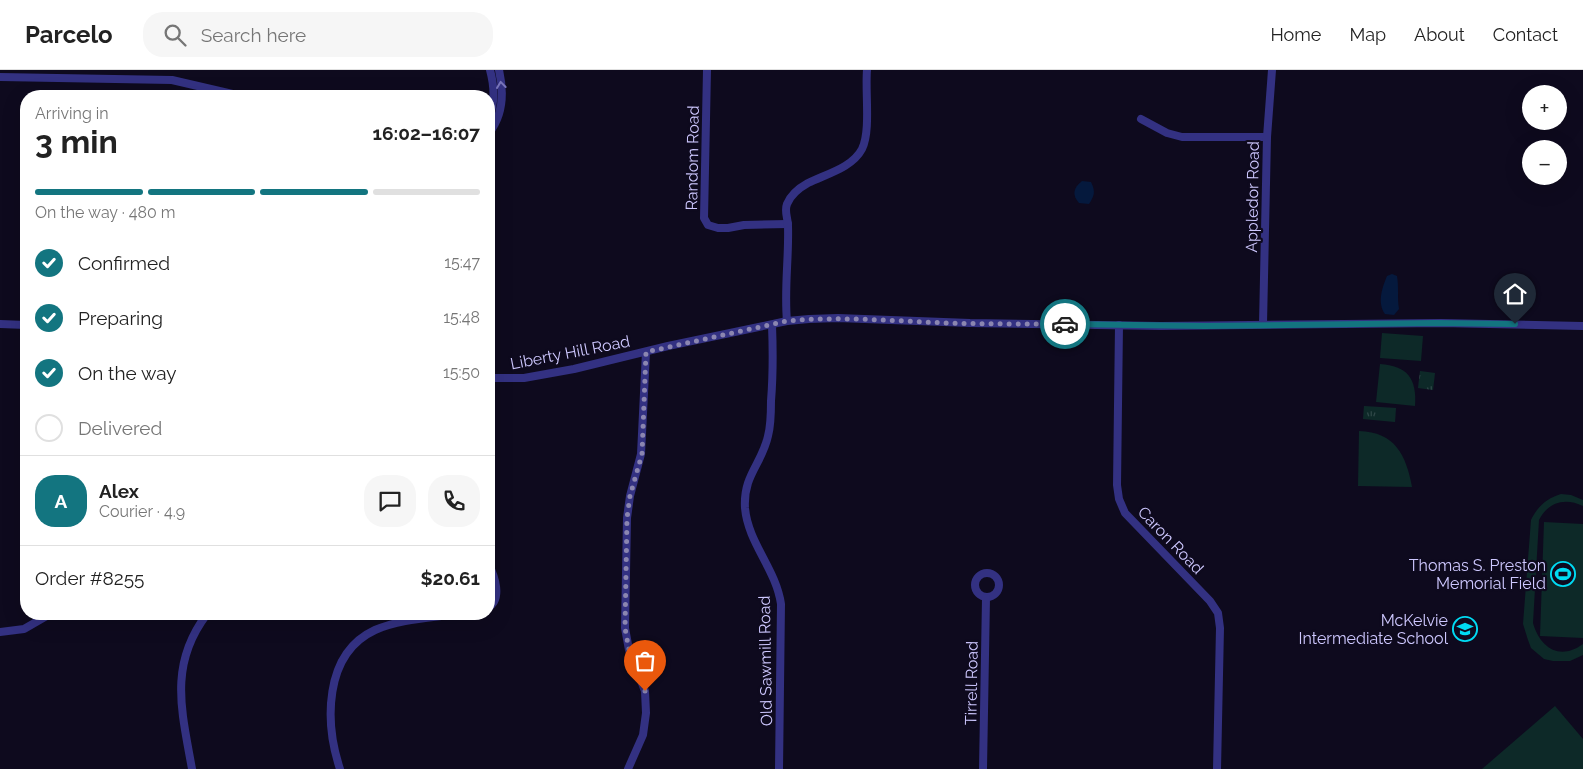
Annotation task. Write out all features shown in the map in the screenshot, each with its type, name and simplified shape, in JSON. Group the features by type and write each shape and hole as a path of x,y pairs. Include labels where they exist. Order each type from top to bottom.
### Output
{"street":[{"path":"490,70 493,90"},
{"path":"495,123 501,107 502,87 499,70"},
{"name":"Random Road","path":"707,70 704,218 708,225 718,228 744,225 788,224"},
{"path":"787,321 785,303 788,224 786,211 790,197 807,184 840,169 852,161 862,150 866,135 867,70"},
{"name":"Appledor Road","path":"1263,324 1267,137 1272,70"},
{"path":"0,77 172,80 215,90"},
{"path":"1141,119 1167,133 1182,137 1267,137"},
{"name":"Liberty Hill Road","path":"495,378 532,376 574,369 787,321 838,318 963,323 1205,326 1441,323 1583,326"},
{"path":"0,324 20,325"},
{"name":"Old Sawmill Road","path":"772,325 773,366 768,436 748,480 745,508 750,530 770,569 781,604 779,769"},
{"name":"Caron Road","path":"1119,325 1117,492 1121,506 1129,518 1205,595 1218,613 1220,628 1217,769"},
{"path":"628,769 643,735 646,713 645,691 629,650 625,628 627,518 630,496 642,454 646,352"},
{"path":"495,583 497,597 495,602"},
{"name":"Tirrell Road","path":"983,769 986,598"},
{"path":"0,632 24,629 40,620"},
{"path":"192,769 180,704 180,682 184,660 191,639 202,620"},
{"path":"340,769 330,726 330,704 334,682 344,659 356,644 374,631 394,624 419,620"}],"green space":[{"path":"1382,333 1423,336 1421,361 1380,358"},
{"path":"1380,364 1397,367 1408,375 1414,388 1415,406 1376,402"},
{"path":"1420,371 1435,373 1433,390 1418,388"},
{"path":"1364,406 1396,408 1395,422 1363,419"},
{"path":"1359,431 1371,432 1382,436 1397,447 1406,465 1412,487 1358,486"},
{"path":"1561,494 1571,495 1583,500 1583,506 1570,502 1558,503 1547,509 1539,520 1533,623 1541,639 1552,649 1566,651 1575,649 1583,644 1583,655 1570,661 1544,659 1531,648 1523,624 1531,520 1543,504"},
{"name":"Thomas S. Preston Memorial Field","path":"1544,522 1583,524 1583,638 1540,636"},
{"path":"1555,706 1583,739 1583,769 1482,769"}],"water":[{"path":"1082,181 1091,182 1094,189 1089,204 1079,203 1075,197 1075,189"},
{"path":"1392,274 1397,276 1398,284 1399,309 1394,315 1385,314 1381,305 1382,290 1387,276"}],"way so far":[{"path":"645,691 629,650 625,628 627,518 630,496 642,454 646,352 787,321 809,319 838,318 948,323 1065,324"}],"place":[{"name":"Thomas S. Preston Memorial Field","path":"1563,574"},
{"name":"McKelvie Intermediate School","path":"1465,629"}],"route":[{"path":"1065,324 1205,326 1263,324 1515,324"}]}
